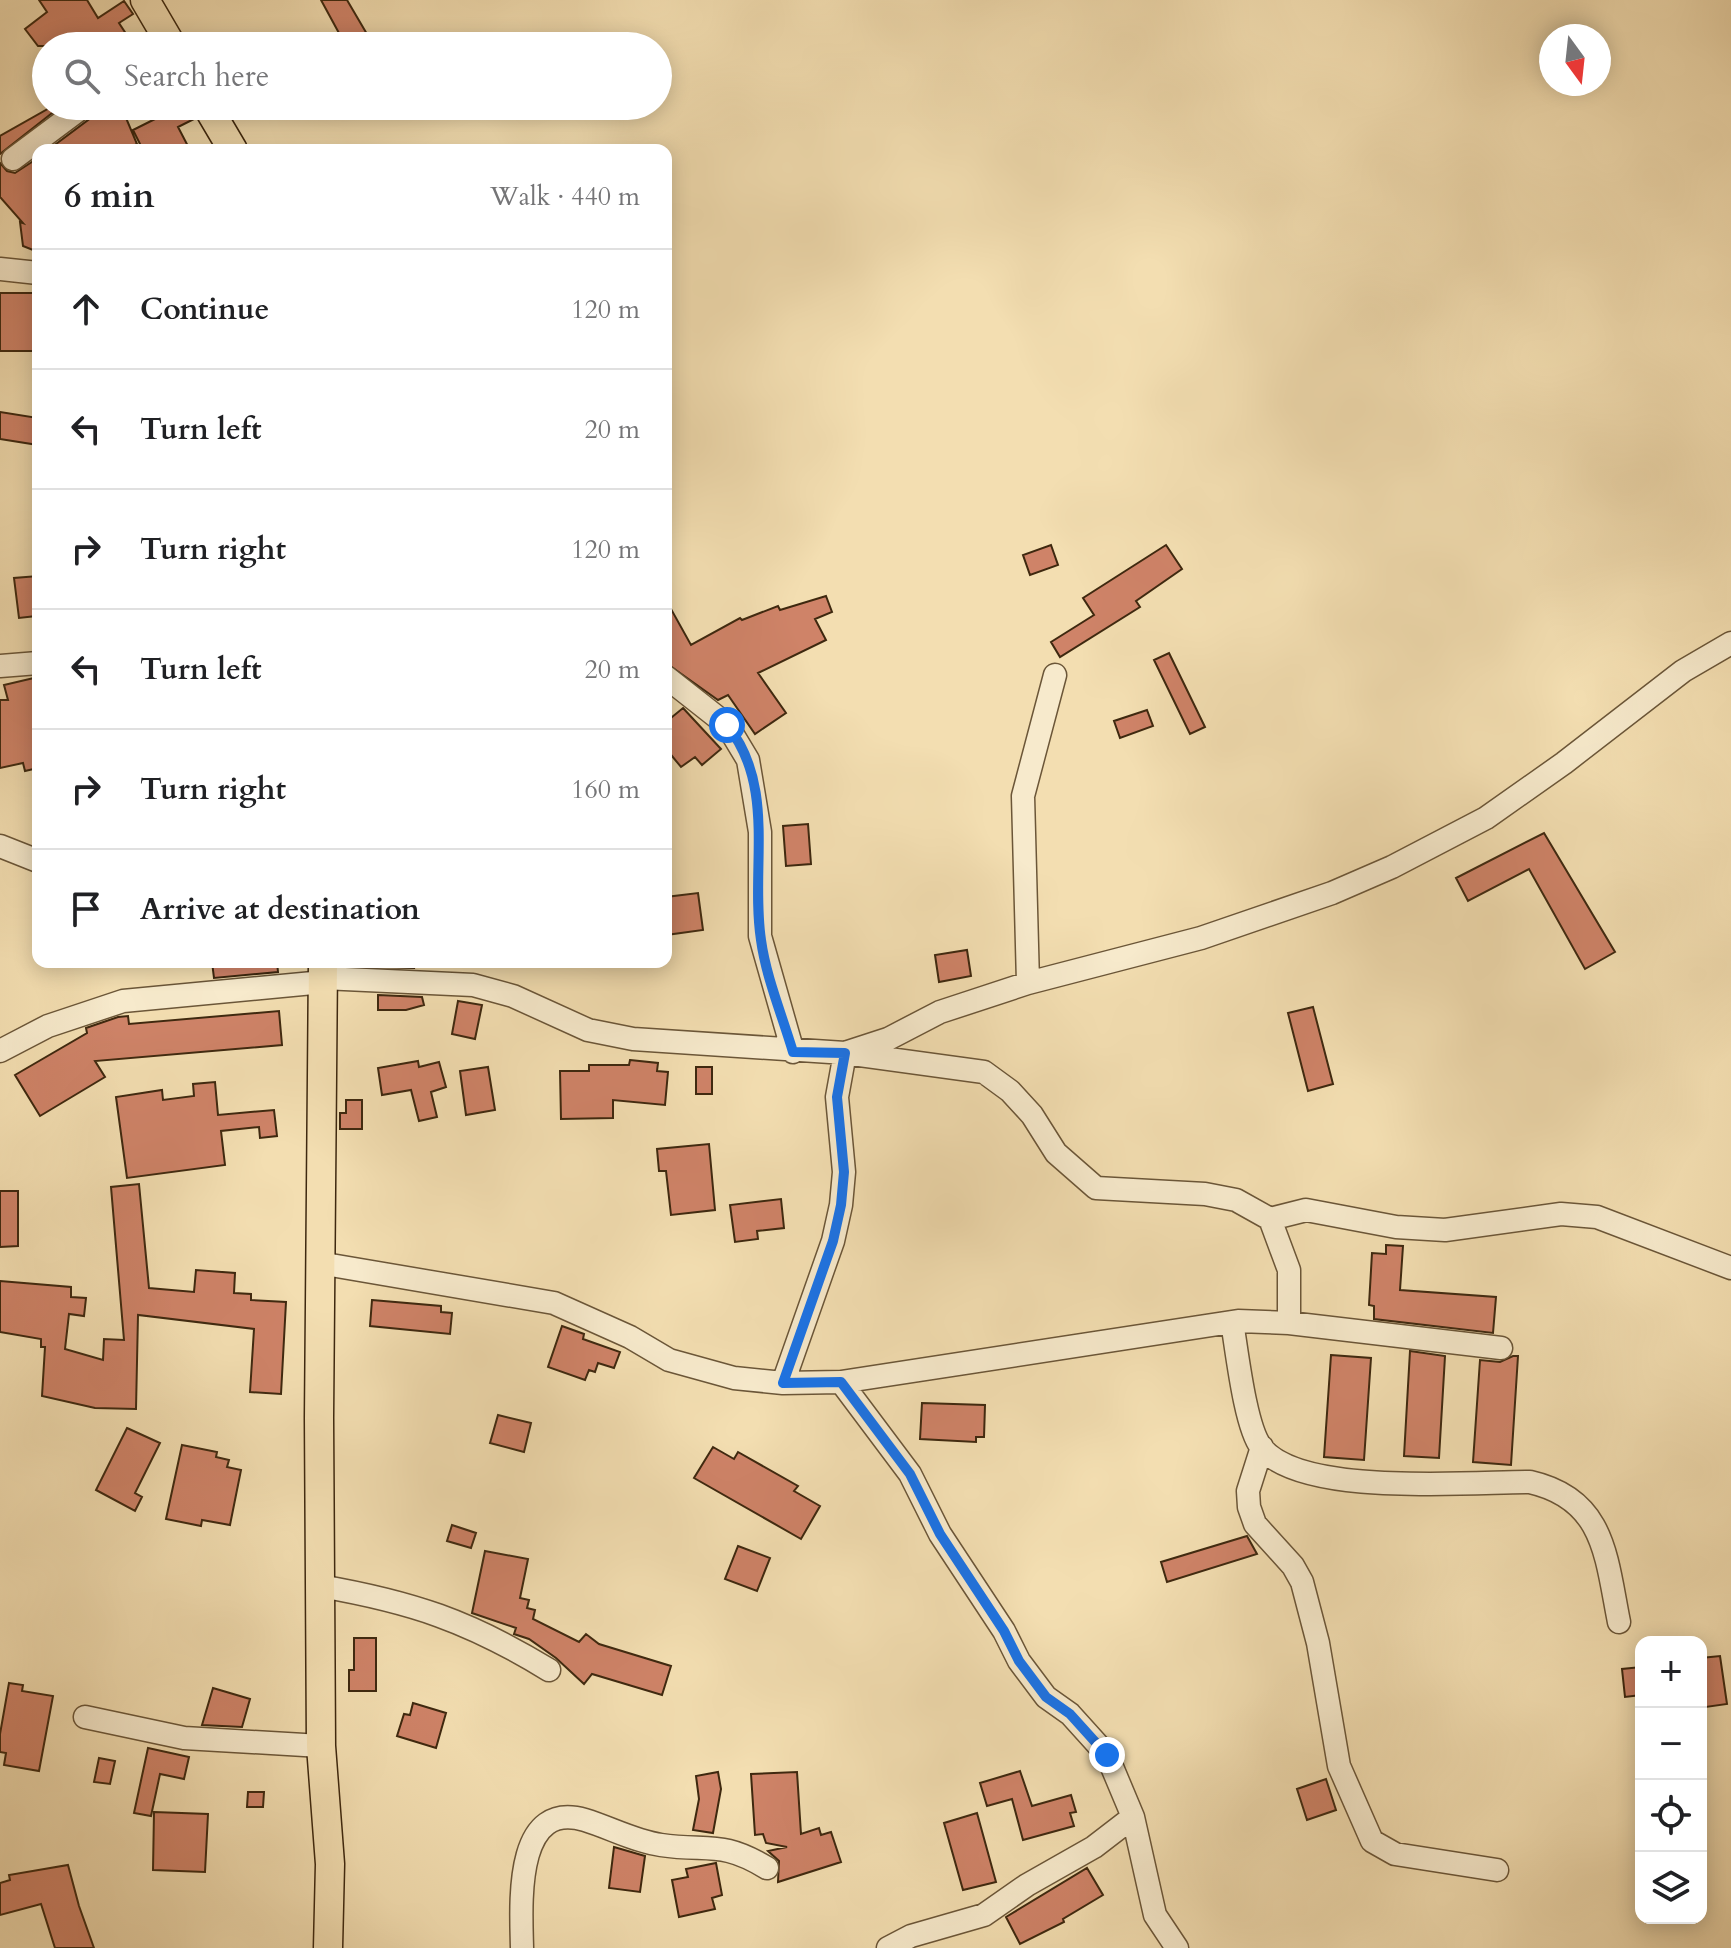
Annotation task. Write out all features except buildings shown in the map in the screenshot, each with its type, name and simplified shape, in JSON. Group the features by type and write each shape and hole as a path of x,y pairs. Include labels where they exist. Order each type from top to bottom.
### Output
{"main road":[{"path":"145,0 162,32"},
{"path":"215,120 229,144"},
{"path":"323,970 319,1263 320,1586 321,1746 330,1864 328,1948"}],"street":[{"path":"33,144 65,120"},
{"path":"13,159 32,145"},
{"path":"0,269 32,272"},
{"path":"845,1053 888,1039 940,1012 1028,983 1201,938 1332,893 1392,867 1486,818 1683,671 1731,643"},
{"path":"0,666 32,663"},
{"path":"1028,983 1023,796 1055,675"},
{"path":"672,682 727,725 748,760 760,832 760,936 793,1052"},
{"path":"0,846 32,859"},
{"path":"0,1051 48,1026 123,1001 313,983 323,970 473,985 513,996 588,1030 633,1039 762,1046 793,1052 845,1053 984,1072 1010,1091 1032,1115 1056,1153 1096,1188 1205,1194 1236,1200 1270,1219 1289,1270 1289,1323"},
{"path":"783,1383 833,1241 841,1205 844,1172 837,1097 845,1053"},
{"path":"1270,1219 1306,1210 1396,1227 1445,1230 1561,1214 1597,1217 1731,1268"},
{"path":"319,1263 554,1303 696,1369 783,1383 841,1382 1232,1322 1289,1323 1501,1348"},
{"path":"1232,1322 1254,1435 1271,1457 1297,1469 1353,1482 1530,1482 1557,1488 1577,1502 1603,1544 1619,1622"},
{"path":"841,1382 910,1474 940,1534 1004,1631 1019,1661 1046,1697 1070,1714 1107,1755 1133,1817 1155,1915 1177,1948"},
{"path":"1262,1447 1248,1491 1249,1507 1255,1524 1293,1566 1302,1582 1318,1643 1339,1766 1372,1841 1395,1854 1497,1870"},
{"path":"320,1586 385,1598 443,1614 491,1635 549,1670"},
{"path":"85,1717 184,1738 321,1746"},
{"path":"522,1948 521,1888 529,1850 541,1827 559,1816 584,1820 663,1845 701,1845 742,1852 767,1868"},
{"path":"888,1948 911,1936 984,1915 1027,1885 1094,1847 1133,1817"}],"route":[{"path":"727,725 748,760 754,785 760,832 760,936 793,1052 845,1053 837,1097 844,1172 841,1205 833,1241 783,1383 841,1382 889,1442 910,1474 940,1534 1004,1631 1019,1661 1046,1697 1070,1714 1107,1755"}]}
